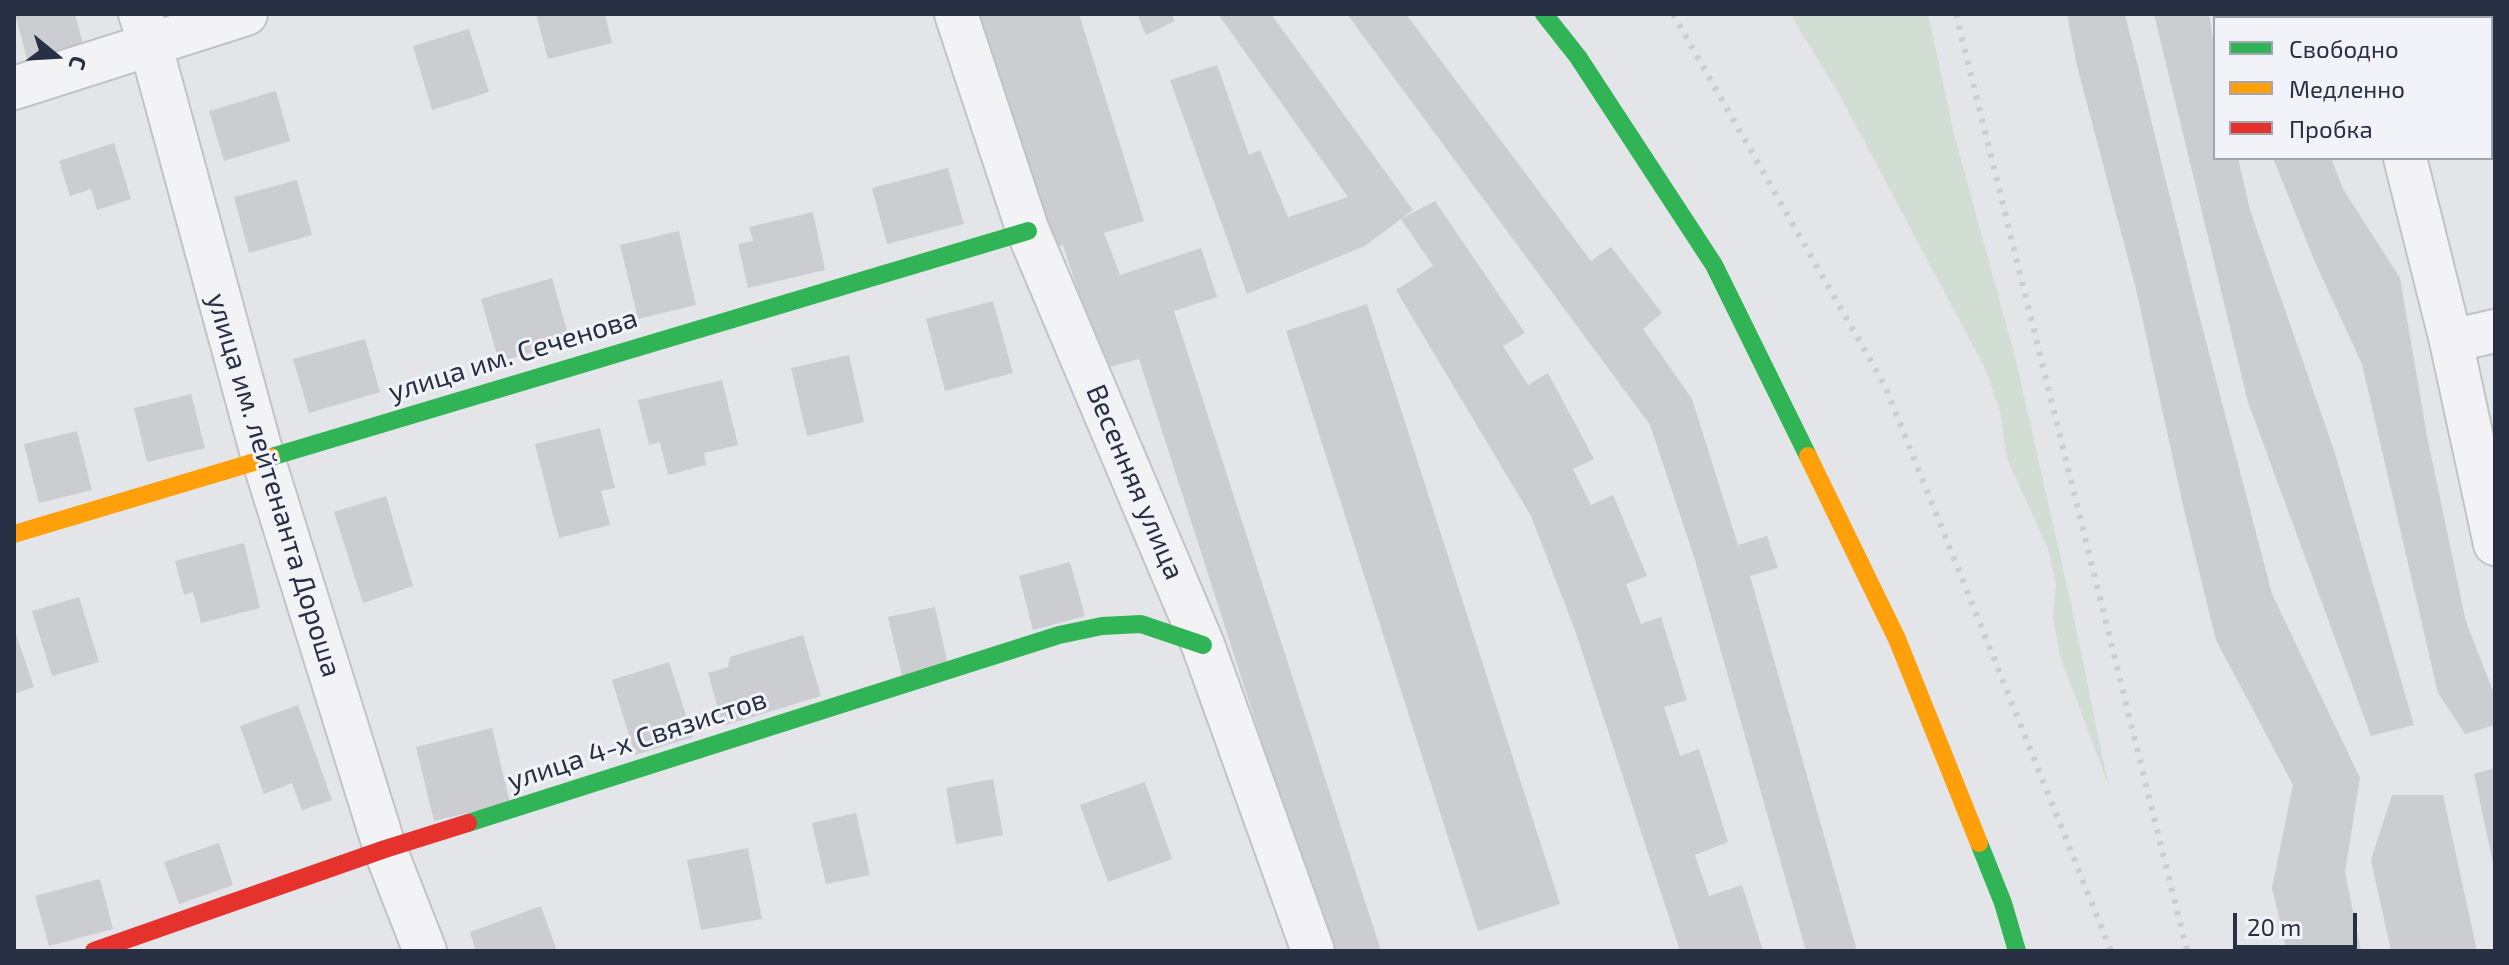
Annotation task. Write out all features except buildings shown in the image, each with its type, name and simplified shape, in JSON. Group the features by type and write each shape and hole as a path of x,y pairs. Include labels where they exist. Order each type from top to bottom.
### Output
{"street":[{"path":"14,88 145,28 246,14"},
{"name":"Весенняя улица","path":"956,14 1028,231 1203,645 1313,951"},
{"path":"1544,14 1578,57 1714,265 1897,639 2003,903 2017,951"},
{"name":"улица им. лейтенанта Дороша","path":"145,28 263,458 385,849 425,951"},
{"path":"2406,160 2451,341 2495,544"},
{"name":"улица им. Сеченова","path":"14,534 1028,231"},
{"path":"2451,341 2495,331"},
{"name":"улица 4-х Связистов","path":"94,951 385,849 1059,635 1102,626 1141,624 1203,645"}],"shaded area":[{"path":"1790,14 1928,14 1954,134 2015,357 2108,784 2060,656 2053,619 2056,584 2048,549 2007,458 2000,412 1986,370 1839,94"}],"railway":[{"path":"1673,14 1885,386 2111,951"},
{"path":"1956,14 2187,951"}],"traffic: fast":[{"path":"1544,14 1578,57 1714,265 1808,456"},
{"path":"271,457 1028,231"},
{"path":"468,823 1059,635 1102,626 1141,624 1203,645"},
{"path":"1979,843 2003,903 2017,951"}],"traffic: slow":[{"path":"1808,456 1897,639 1979,843"},
{"path":"14,534 271,457"}],"traffic: jam":[{"path":"94,951 468,823"}]}
